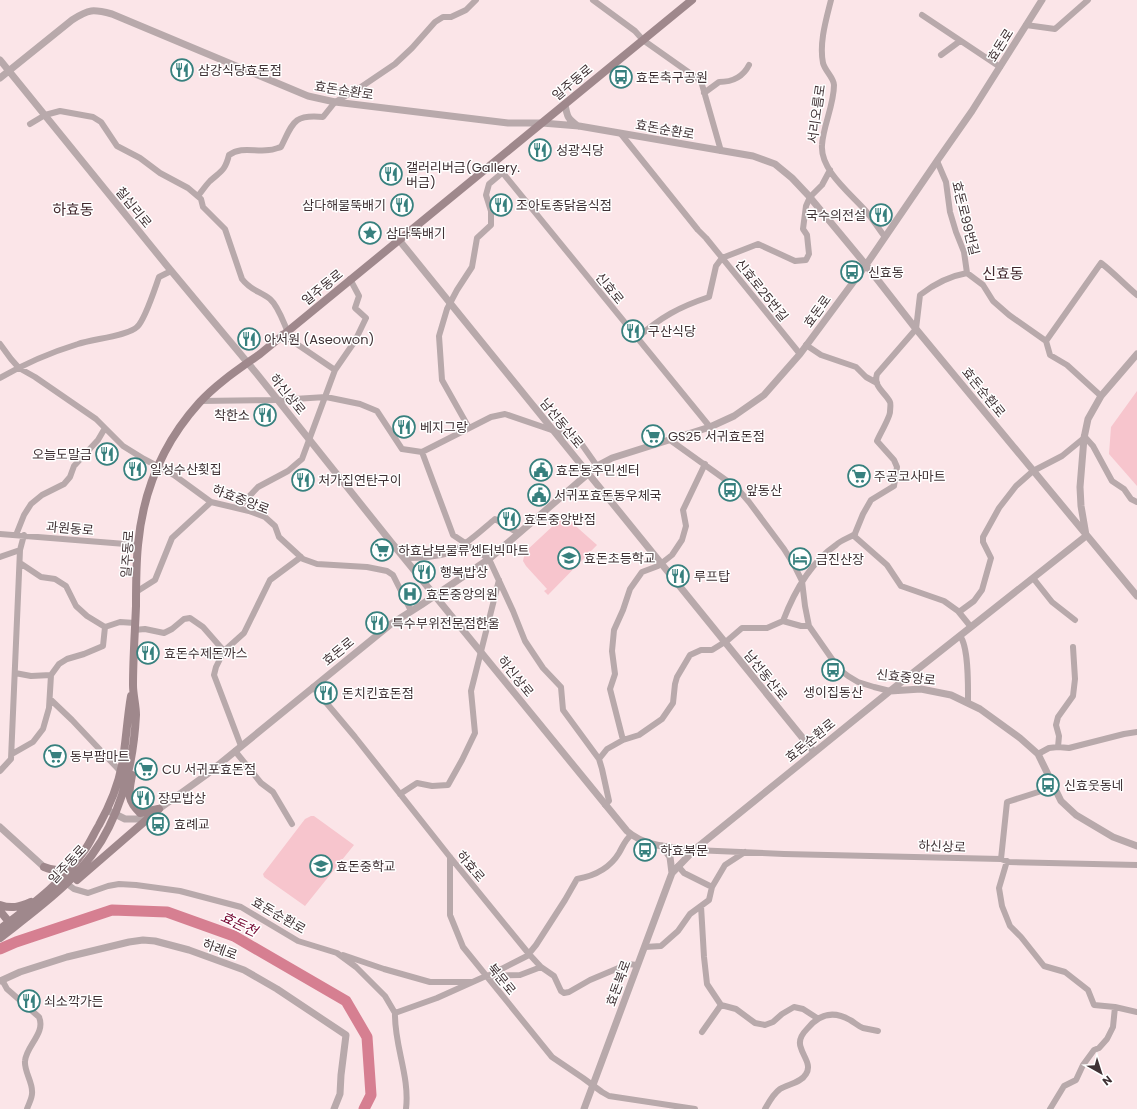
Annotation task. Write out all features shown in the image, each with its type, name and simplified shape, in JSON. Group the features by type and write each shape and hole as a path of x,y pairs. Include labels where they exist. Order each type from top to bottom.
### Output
{"main road":[{"name":"일주동로","path":"11,924 33,912 64,886 88,861 109,828 128,777 133,753 136,713 133,687 138,545 144,506 156,467 181,426 200,401 692,0"},
{"name":"일주동로","path":"11,924 38,898 52,887 72,866 85,850 107,810 120,771 133,687"},
{"path":"136,713 138,746 129,793 132,804 140,813 159,809"},
{"path":"33,912 70,886 159,809"},
{"path":"44,867 53,871 62,870 72,866"},
{"path":"44,867 51,877 52,887"},
{"path":"0,905 10,908 22,906 38,898"},
{"path":"0,911 11,924"},
{"path":"0,929 11,924"},
{"path":"0,938 11,924"}],"street":[{"path":"198,196 210,181 223,170 229,155 234,152 245,150 269,150 281,146 292,125 300,117 323,117 335,102 361,87 395,64 412,48 435,22 443,16 451,17 466,10 476,0"},
{"name":"효돈순환로","path":"593,0 635,31 643,40 701,82 721,151"},
{"name":"서리오름로","path":"831,0 825,23 821,50 824,65 834,84 822,146 825,160 834,179 866,211 885,237"},
{"name":"효돈로","path":"107,810 125,819 137,819 159,809 206,775 391,624 489,559 597,466 612,458 710,427 734,416 764,395 800,354 866,265 972,111 1042,0"},
{"path":"1026,25 1055,29 1088,0"},
{"name":"효돈순환로","path":"0,78 72,20 84,13 96,10 112,14 308,96 335,102 508,123 542,123 579,126 753,156 775,164 792,178 810,197 1086,536 1137,596"},
{"path":"922,15 1000,67"},
{"path":"941,55 960,41"},
{"name":"칠십리로","path":"1,63 248,363"},
{"path":"704,93 719,82 728,82 744,73 749,65"},
{"path":"565,104 569,120 579,126"},
{"path":"30,124 45,115 60,111 93,117 101,122 117,146 140,158 160,173 188,188 198,196 201,199 203,207 225,229 242,279 254,290 271,300 284,332 335,370"},
{"path":"621,134 722,258"},
{"name":"효돈로99번길","path":"937,161 946,182 950,212 964,252 967,272 983,285 993,301 1009,315 1046,341 1050,355 1067,365 1101,396"},
{"name":"신효로","path":"494,162 710,427"},
{"path":"810,197 822,185 830,170"},
{"path":"469,428 442,380 439,336 447,309 472,267 477,238 491,225 491,211 486,194 489,184 502,173"},
{"name":"신효로25번길","path":"637,338 654,324 671,313 691,303 708,297 716,266 722,258 758,244 795,261 806,260 809,254 807,235 803,229 806,206 810,197"},
{"name":"남선동산로","path":"399,240 814,752"},
{"name":"신효로25번길","path":"722,258 800,354"},
{"path":"1046,341 1101,263 1137,295"},
{"path":"0,378 49,354 78,344 128,332 136,328 141,322 159,277 171,271"},
{"path":"783,621 793,597 807,572 836,544 855,535 863,514 871,500 894,486 897,467 894,460 877,441 890,413 890,402 880,391 875,379 876,374 916,328 920,295 929,288 967,272"},
{"path":"238,508 258,487 288,471 302,459 335,370 349,350 366,318 355,308 359,296 350,279"},
{"name":"하효중앙로","path":"0,344 19,368 96,419 123,446 156,467 174,475 211,502 238,508 265,517 275,526 279,537 301,557 317,564 367,566 387,571 393,576 411,611"},
{"path":"806,346 822,355 856,367 866,377 877,383"},
{"path":"1086,536 1081,506 1080,487 1084,437 1088,419 1101,396 1137,354"},
{"name":"하신상로","path":"248,363 605,805 631,835 648,843 694,850 1137,865"},
{"path":"200,401 278,400 326,397 360,404 377,412 402,450 422,452 492,417 505,414 578,438 597,466"},
{"path":"16,535 24,515 31,504 42,495 64,484 70,477 74,466 98,440 105,428"},
{"path":"959,612 974,601 982,590 991,558 983,542 983,537 999,508 1016,486 1033,471 1062,456 1084,437"},
{"path":"1084,437 1093,446 1112,481 1137,502"},
{"name":"신효중앙로","path":"670,440 737,488 784,549 802,581 809,626 839,669 858,682 874,687 890,691 921,689 950,695 980,709 1020,738 1038,754 1061,801 1076,815 1113,837 1137,846"},
{"path":"422,452 453,535 489,559 525,641 542,668 561,687 563,710 599,759 609,801 605,805"},
{"path":"623,740 610,689 615,674 612,652 614,630 630,589 642,572 658,566 672,555 682,540 686,526 683,510 705,464"},
{"path":"136,592 155,580 172,538 211,502"},
{"path":"405,558 422,558 450,553 465,544 495,519 518,533"},
{"name":"과원동로","path":"0,534 138,545"},
{"path":"0,771 11,759 12,754 20,550 24,535"},
{"path":"855,535 887,565 901,586 944,601 959,612 971,627"},
{"name":"효돈순환로","path":"678,866 694,850 814,752 1086,536"},
{"path":"0,557 20,550"},
{"path":"292,824 273,792 261,783 238,749 214,675 216,667 224,651 244,633 270,580 301,557"},
{"path":"20,563 41,577 55,579 66,586 76,606 87,616 105,626 120,622 164,633 172,629 184,619 190,618 203,627 224,651"},
{"path":"1033,578 1052,602 1075,620"},
{"path":"400,794 417,783 432,786 448,785 475,733 471,691 499,580"},
{"path":"599,759 607,749 623,740 639,734 662,719 673,703 677,677 690,655 701,650 712,650 742,628 767,628 783,621 801,626 809,626"},
{"path":"12,754 33,742 43,729 49,708 51,675 58,664 67,659 103,646 105,626"},
{"path":"960,636 963,640 967,668 968,703"},
{"path":"1058,747 1059,736 1056,725 1058,717 1073,696 1075,679 1073,647"},
{"path":"15,673 31,676 51,675"},
{"name":"하효로","path":"313,687 355,736 450,857 529,954 541,967 554,976 561,991 564,993 569,992 590,980 628,964 638,965"},
{"path":"50,699 120,771"},
{"path":"1038,754 1049,748 1069,748 1137,732"},
{"path":"1054,787 1007,802 1004,860 999,888 1002,906 1010,926 1021,937 1044,966 1065,972 1088,990 1094,1005 1115,1007 1137,1012"},
{"path":"0,828 44,867"},
{"path":"406,1109 406,1084 394,1024 395,1013 474,982 529,954 565,900 577,879 588,877 607,866 619,853 626,839 631,835"},
{"path":"662,846 670,857 672,873"},
{"path":"645,947 660,946 678,931 690,914 710,900 712,887 725,865 746,852"},
{"name":"북문로","path":"450,857 450,915 463,947 552,1057 609,1096 695,1109"},
{"path":"678,866 684,873 712,887"},
{"name":"효돈북로","path":"584,1109 594,1086 672,873 678,866"},
{"name":"효돈순환로","path":"70,886 74,889 88,893 119,884 136,885 180,891 241,907 298,941 337,953 356,967 385,996 395,1013"},
{"path":"701,906 707,984 721,1004 736,1009 755,1023 765,1025 773,1022 782,1014 794,1007 803,1009 817,1018"},
{"name":"하례로","path":"1,981 20,972 67,957 143,940 155,941 189,950 244,970 278,989 346,1035 340,1094 334,1109"},
{"path":"337,953 384,969 430,982 474,982"},
{"path":"486,976 520,975 541,967"},
{"path":"1,981 7,989 39,1017 41,1021 39,1031 28,1050 24,1062 32,1090 32,1097 27,1109"},
{"path":"702,1032 721,1004"},
{"path":"1050,1109 1064,1086 1076,1080 1083,1065 1094,1050 1099,1048 1107,1039 1113,1028 1115,1007"},
{"path":"765,1109 780,1090 801,1079 807,1074 808,1068 806,1058 800,1048 800,1041 805,1031 817,1018 825,1015 841,1016 862,1027 878,1031"}],"shaded area":[{"path":"1137,391 1137,486 1109,454 1111,427"},
{"path":"561,520 570,521 597,545 548,595 544,591 547,589 523,561 525,552"},
{"path":"314,816 354,845 305,906 264,877 263,874 305,819"}],"waterway":[{"name":"효돈천","path":"0,949 16,942 112,910 167,912 234,936 346,1001 367,1037 371,1095 364,1109"}],"place":[{"name":"삼강식당효돈점","path":"182,70"},
{"name":"효돈축구공원","path":"621,77"},
{"name":"성광식당","path":"540,150"},
{"name":"갤러리버금(Gallery. 버금)","path":"391,174"},
{"name":"삼다해물뚝배기","path":"402,205"},
{"name":"조아토종닭음식점","path":"501,205"},
{"name":"국수의전설","path":"881,215"},
{"name":"삼다뚝배기","path":"370,233"},
{"name":"신효동","path":"852,272"},
{"name":"구산식당","path":"633,331"},
{"name":"아서원 (Aseowon)","path":"249,339"},
{"name":"착한소","path":"265,415"},
{"name":"베지그랑","path":"404,427"},
{"name":"GS25 서귀효돈점","path":"653,436"},
{"name":"오늘도말금","path":"107,454"},
{"name":"일성수산횟집","path":"135,469"},
{"name":"효돈동주민센터","path":"541,470"},
{"name":"주공코사마트","path":"859,476"},
{"name":"처가집연탄구이","path":"303,480"},
{"name":"앞동산","path":"730,490"},
{"name":"서귀포효돈동우체국","path":"539,495"},
{"name":"효돈중앙반점","path":"509,519"},
{"name":"하효남부물류센터빅마트","path":"382,550"},
{"name":"효돈초등학교","path":"569,558"},
{"name":"금진산장","path":"800,559"},
{"name":"행복밥상","path":"424,572"},
{"name":"루프탑","path":"678,576"},
{"name":"효돈중앙의원","path":"410,594"},
{"name":"특수부위전문점한울","path":"377,623"},
{"name":"효돈수제돈까스","path":"148,653"},
{"name":"생이집동산","path":"833,670"},
{"name":"돈치킨효돈점","path":"326,693"},
{"name":"동부팜마트","path":"55,756"},
{"name":"CU 서귀포효돈점","path":"146,769"},
{"name":"신효웃동네","path":"1048,785"},
{"name":"장모밥상","path":"143,798"},
{"name":"효례교","path":"158,824"},
{"name":"하효북문","path":"645,850"},
{"name":"효돈중학교","path":"321,866"},
{"name":"쇠소깍가든","path":"29,1001"}],"district":[{"name":"하효동","path":"73,210"},
{"name":"신효동","path":"1003,274"}]}
